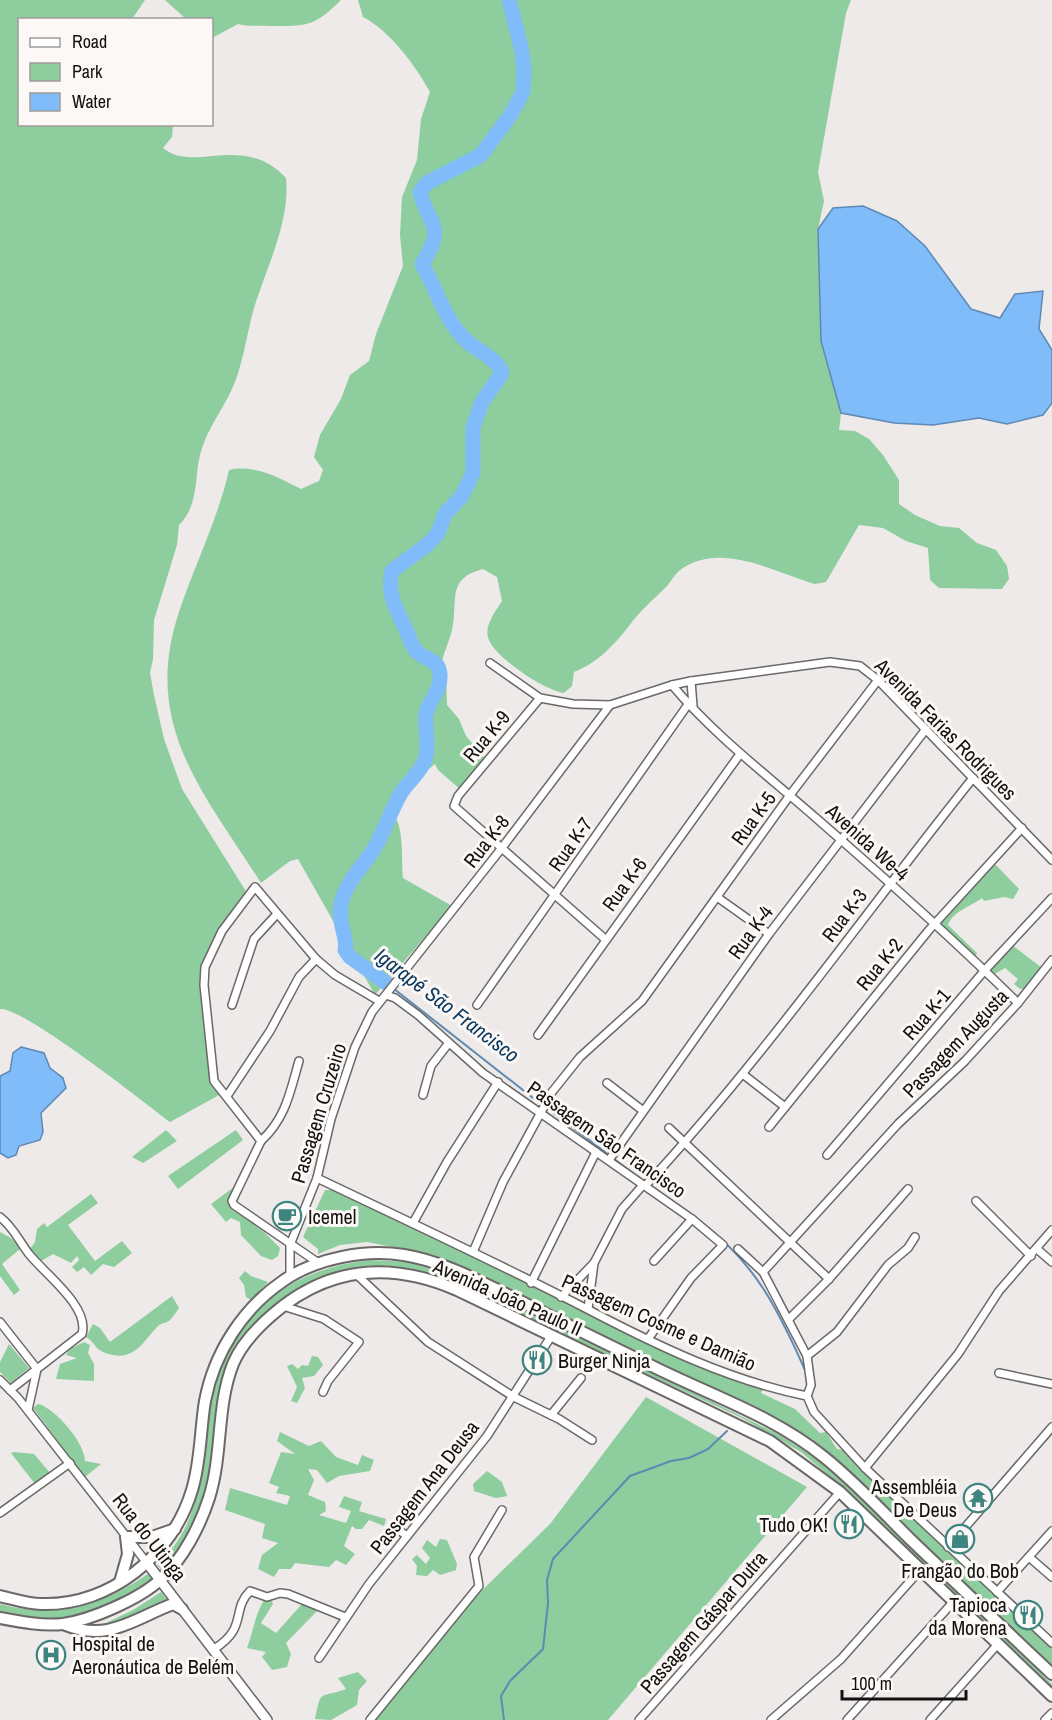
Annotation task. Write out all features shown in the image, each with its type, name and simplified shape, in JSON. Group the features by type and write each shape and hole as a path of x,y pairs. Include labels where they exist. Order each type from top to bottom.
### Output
{"main road":[{"name":"Avenida João Paulo II","path":"0,1596 40,1604 84,1598 120,1582 147,1563 175,1529 186,1508 196,1476 206,1400 220,1355 245,1316 290,1277 320,1264 353,1255 405,1255 430,1261 476,1280 777,1425 799,1438 845,1475 1052,1674"},
{"name":"Avenida João Paulo II","path":"0,1618 38,1624 63,1624 127,1601 160,1580 191,1538 210,1497 224,1397 234,1363 251,1335 283,1306 320,1282 356,1274 396,1272 432,1279 770,1441 840,1492 1052,1696"},
{"path":"120,1582 128,1554 126,1537 152,1537 175,1529"},
{"path":"164,1607 170,1593"},
{"path":"63,1624 80,1631 106,1630 135,1622 173,1604 182,1609"}],"street":[{"name":"Avenida Farias Rodrigues","path":"490,663 540,698 573,704 610,705 692,681 830,662 860,666 879,680 1052,860"},
{"name":"Rua K-5","path":"473,1252 503,1182 543,1109 580,1057 623,1020 658,979 790,795 879,680"},
{"path":"691,705 692,681"},
{"name":"Avenida We-4","path":"672,685 740,754 890,882 1018,1003"},
{"name":"Rua K-9","path":"501,849 457,809 454,802 540,698"},
{"name":"Rua K-8","path":"390,990 610,705"},
{"name":"Rua K-7","path":"477,1005 691,705"},
{"name":"Rua K-4","path":"610,1157 769,934 840,838 926,729"},
{"name":"Rua K-6","path":"538,1035 740,754"},
{"name":"Rua K-3","path":"594,1263 622,1209 685,1143 744,1075 890,882 973,778"},
{"name":"Rua K-2","path":"769,1127 934,923 1022,828"},
{"path":"501,849 605,939"},
{"path":"261,1141 212,1074 204,976 209,957 222,931 255,887 316,959 334,975 379,1002"},
{"path":"717,897 769,934"},
{"name":"Rua K-1","path":"827,1155 985,970 1052,898"},
{"path":"232,1005 254,939 277,914"},
{"path":"227,1096 270,1031 299,977 316,959"},
{"name":"Passagem Augusta","path":"763,1272 877,1146 965,1061 1018,1003 1052,960"},
{"name":"Passagem Cruzeiro","path":"290,1245 317,1178 331,1119 351,1058 364,1025 390,990"},
{"name":"Passagem São Francisco","path":"390,990 394,998 418,1015 448,1044 498,1082 543,1109 596,1152 610,1157 723,1245 691,1278 648,1338"},
{"path":"423,1095 431,1066 448,1044"},
{"path":"300,1061 286,1109 272,1131 261,1141 232,1201 236,1208 320,1264"},
{"path":"744,1075 785,1107"},
{"path":"413,1223 447,1162 498,1082"},
{"path":"607,1083 642,1110"},
{"path":"669,1128 829,1279"},
{"path":"531,1283 569,1202 596,1152"},
{"name":"Passagem Cosme e Damião","path":"317,1178 473,1252 531,1283 717,1369 781,1391 807,1396"},
{"path":"789,1319 829,1279 908,1189"},
{"path":"976,1201 1031,1256"},
{"path":"0,1217 15,1231 27,1252 75,1305 84,1324 82,1334 10,1390"},
{"path":"654,1261 692,1219"},
{"path":"865,1468 958,1354 999,1291 1052,1230"},
{"path":"807,1356 837,1332 888,1265 901,1256 915,1237"},
{"path":"290,1245 290,1277"},
{"path":"738,1249 763,1272 807,1356 811,1385 807,1396 814,1412 865,1468 1052,1643"},
{"path":"1037,1249 1052,1262"},
{"path":"561,1297 594,1263"},
{"path":"588,1309 594,1263"},
{"path":"356,1274 428,1342 514,1397 551,1415 592,1440"},
{"path":"283,1306 324,1319 359,1342 328,1381 323,1392"},
{"path":"0,1322 37,1369"},
{"name":"Passagem Ana Deusa","path":"319,1658 345,1617 514,1397 552,1335"},
{"path":"28,1410 37,1369"},
{"path":"999,1373 1052,1383"},
{"path":"551,1415 581,1378"},
{"name":"Rua do Utinga","path":"0,1380 28,1410 70,1463 214,1649 265,1719"},
{"path":"948,1547 1052,1427"},
{"path":"0,1513 70,1463"},
{"name":"Passagem Gáspar Dutra","path":"639,1720 840,1492"},
{"path":"370,1720 479,1586 474,1557 502,1510"},
{"path":"393,1526 407,1536"},
{"path":"997,1592 1052,1531"},
{"path":"1029,1557 1052,1577"},
{"path":"771,1720 841,1659 921,1569"},
{"path":"214,1649 233,1635 250,1591 267,1597 280,1593 288,1594 345,1617"},
{"path":"847,1720 954,1601"},
{"path":"930,1720 998,1644"},
{"path":"1046,1720 1052,1713"}],"green space":[{"path":"0,0 145,0 133,18 18,18 18,126 173,126 172,137 163,148 176,155 190,157 237,155 253,158 270,165 286,178 282,222 255,304 239,371 202,448 194,498 179,525 177,545 154,620 153,659 150,673 164,739 182,789 247,893 208,958 204,1017 209,1074 221,1094 170,1122 57,1038 13,1012 0,1009"},
{"path":"165,0 341,0 324,15 309,23 283,26 238,24 213,37 213,18 185,18"},
{"path":"358,0 851,0 846,13 818,172 824,201 818,229 821,341 841,413 839,430 855,431 869,439 883,455 899,480 899,504 915,515 940,526 959,528 977,543 996,550 1007,566 1009,579 1002,589 939,588 930,580 928,548 906,541 883,528 859,525 826,582 815,584 764,566 729,558 711,558 695,562 677,573 606,651 591,663 574,672 572,686 564,693 534,680 501,656 493,647 489,640 488,630 502,601 497,577 483,569 471,573 458,585 452,630 441,667 446,675 447,705 459,719 466,736 485,758 461,790 438,770 435,764 403,790 391,811 398,825 402,842 403,878 452,906 375,995 298,859 290,861 261,883 219,819 184,756 173,724 168,689 169,652 179,612 219,506 229,470 257,470 301,489 319,481 323,470 314,457 320,435 341,399 350,375 369,361 376,334 403,266 400,235 402,197 417,160 421,119 430,92 401,50 383,31 363,17"},
{"path":"993,862 1019,889 1013,899 1004,897 984,901 982,898 954,916 948,925 977,953 975,958 940,924"},
{"path":"1012,945 1042,968 1030,988 1020,989 1014,984 1018,979 1005,968 993,975 988,970"},
{"path":"166,1130 177,1141 143,1163 132,1157"},
{"path":"236,1130 243,1140 178,1189 168,1176"},
{"path":"234,1187 230,1208 263,1231 280,1248 278,1256 272,1260 261,1256 241,1235 240,1222 231,1218 226,1222 211,1204"},
{"path":"325,1190 336,1190 600,1319 763,1388 761,1393 795,1409 820,1433 826,1432 837,1449 844,1450 1052,1647 1052,1667 853,1476 790,1426 434,1255 367,1242 340,1245 318,1254 318,1249 303,1237"},
{"path":"91,1194 98,1203 68,1225 95,1261 122,1241 132,1253 114,1267 103,1264 91,1275 84,1267 77,1272 72,1267 79,1260 77,1256 71,1263 53,1254 41,1261 30,1249 35,1242 37,1229 44,1223 47,1227"},
{"path":"0,1232 16,1241 20,1249 2,1264 20,1290 14,1295 0,1276"},
{"path":"369,1260 409,1262 438,1271 562,1328 780,1435 814,1457 852,1491 1052,1684 1052,1688 850,1494 801,1452 742,1418 434,1276 335,1274 320,1278 284,1298 257,1321 244,1339 200,1514 183,1545 163,1571 157,1565 174,1547 194,1506 203,1463 211,1395 219,1366 231,1341 247,1319 267,1300 289,1285 340,1265"},
{"path":"245,1271 251,1276 268,1282 251,1300 246,1297 244,1285 239,1278"},
{"path":"172,1296 179,1308 169,1321 158,1326 141,1345 129,1354 122,1356 103,1352 86,1337 93,1324 100,1328 110,1342"},
{"path":"84,1342 90,1345 88,1353 94,1364 94,1381 56,1379 60,1364 77,1358 66,1355 70,1349"},
{"path":"9,1344 29,1368 11,1383 0,1372 0,1362"},
{"path":"312,1356 318,1357 323,1365 314,1376 302,1378 305,1388 297,1403 291,1401 297,1387 287,1366 292,1364 298,1369 302,1365 308,1366"},
{"path":"646,1397 807,1487 608,1720 374,1720 465,1607 550,1524"},
{"path":"38,1404 53,1412 68,1427 80,1445 85,1461 101,1464 85,1477 33,1408"},
{"path":"280,1432 309,1446 321,1441 336,1457 358,1465 362,1455 374,1460 370,1471 339,1476 327,1483 317,1470 308,1469 314,1480 308,1495 325,1502 326,1511 319,1515 346,1523 351,1511 339,1507 344,1496 362,1502 359,1511 386,1519 384,1526 369,1520 362,1529 352,1526 344,1546 355,1554 346,1565 336,1560 329,1567 295,1563 291,1569 279,1569 274,1577 258,1569 262,1555 278,1543 262,1538 265,1524 225,1510 230,1488 287,1505 290,1496 276,1493 279,1487 269,1483 281,1452 295,1454 277,1441"},
{"path":"11,1453 34,1454 50,1473 35,1484"},
{"path":"487,1471 502,1482 507,1496 496,1498 474,1491 473,1484"},
{"path":"440,1539 447,1540 457,1564 456,1570 440,1575 433,1570 427,1576 416,1575 417,1566 412,1559 417,1555 426,1564 430,1558 422,1548 427,1540 436,1547"},
{"path":"149,1573 155,1581 109,1606 73,1619 45,1622 0,1613 0,1604 40,1610 78,1606 114,1594"},
{"path":"161,1592 167,1600 150,1613 140,1618 87,1632 133,1610"},
{"path":"271,1599 273,1604 261,1623 276,1633 302,1604 318,1610 286,1643 291,1654 287,1667 272,1670 262,1657 266,1652 247,1648 261,1606 264,1600"},
{"path":"358,1672 367,1681 359,1690 357,1705 331,1720 315,1719 323,1696 346,1689 338,1678"}],"water":[{"path":"863,206 897,221 925,246 971,309 1000,318 1015,294 1043,291 1039,329 1052,350 1052,403 1043,415 1007,424 979,418 933,425 894,423 841,413 821,341 818,229 833,208"},
{"path":"21,1047 44,1053 50,1068 63,1078 66,1088 41,1113 43,1132 40,1140 19,1146 16,1155 8,1158 0,1153 0,1076 10,1071 13,1053"}],"waterway":[{"name":"Igarapé São Francisco","path":"389,985 350,957 345,950 340,912 343,897 350,883 375,847 401,793 425,760 426,714 440,681 438,666 417,652 397,610 391,588 392,571 428,544 438,533 445,514 462,496 473,473 473,427 482,402 502,373 496,363 468,342 453,325 422,264 434,241 435,233 420,192 427,183 481,155 510,116 523,92 522,51 509,0"},
{"name":"Igarapé São Francisco","path":"389,985 542,1105"},
{"name":"Igarapé São Francisco","path":"547,1108 609,1155"},
{"name":"Igarapé São Francisco","path":"614,1159 645,1182"},
{"name":"Igarapé São Francisco","path":"650,1185 677,1205"},
{"name":"Igarapé São Francisco","path":"699,1220 718,1236 750,1270 774,1306 805,1370"},
{"name":"Igarapé São Francisco","path":"504,1720 501,1696 510,1681 543,1649 548,1603 547,1580 553,1559 630,1476 671,1461 689,1458 708,1449 727,1431"}],"place":[{"name":"Icemel","path":"287,1216"},
{"name":"Burger Ninja","path":"537,1360"},
{"name":"Assembléia De Deus","path":"978,1498"},
{"name":"Tudo OK!","path":"849,1524"},
{"name":"Frangão do Bob","path":"960,1539"},
{"name":"Tapioca da Morena","path":"1028,1615"},
{"name":"Hospital de Aeronáutica de Belém","path":"51,1655"}]}
